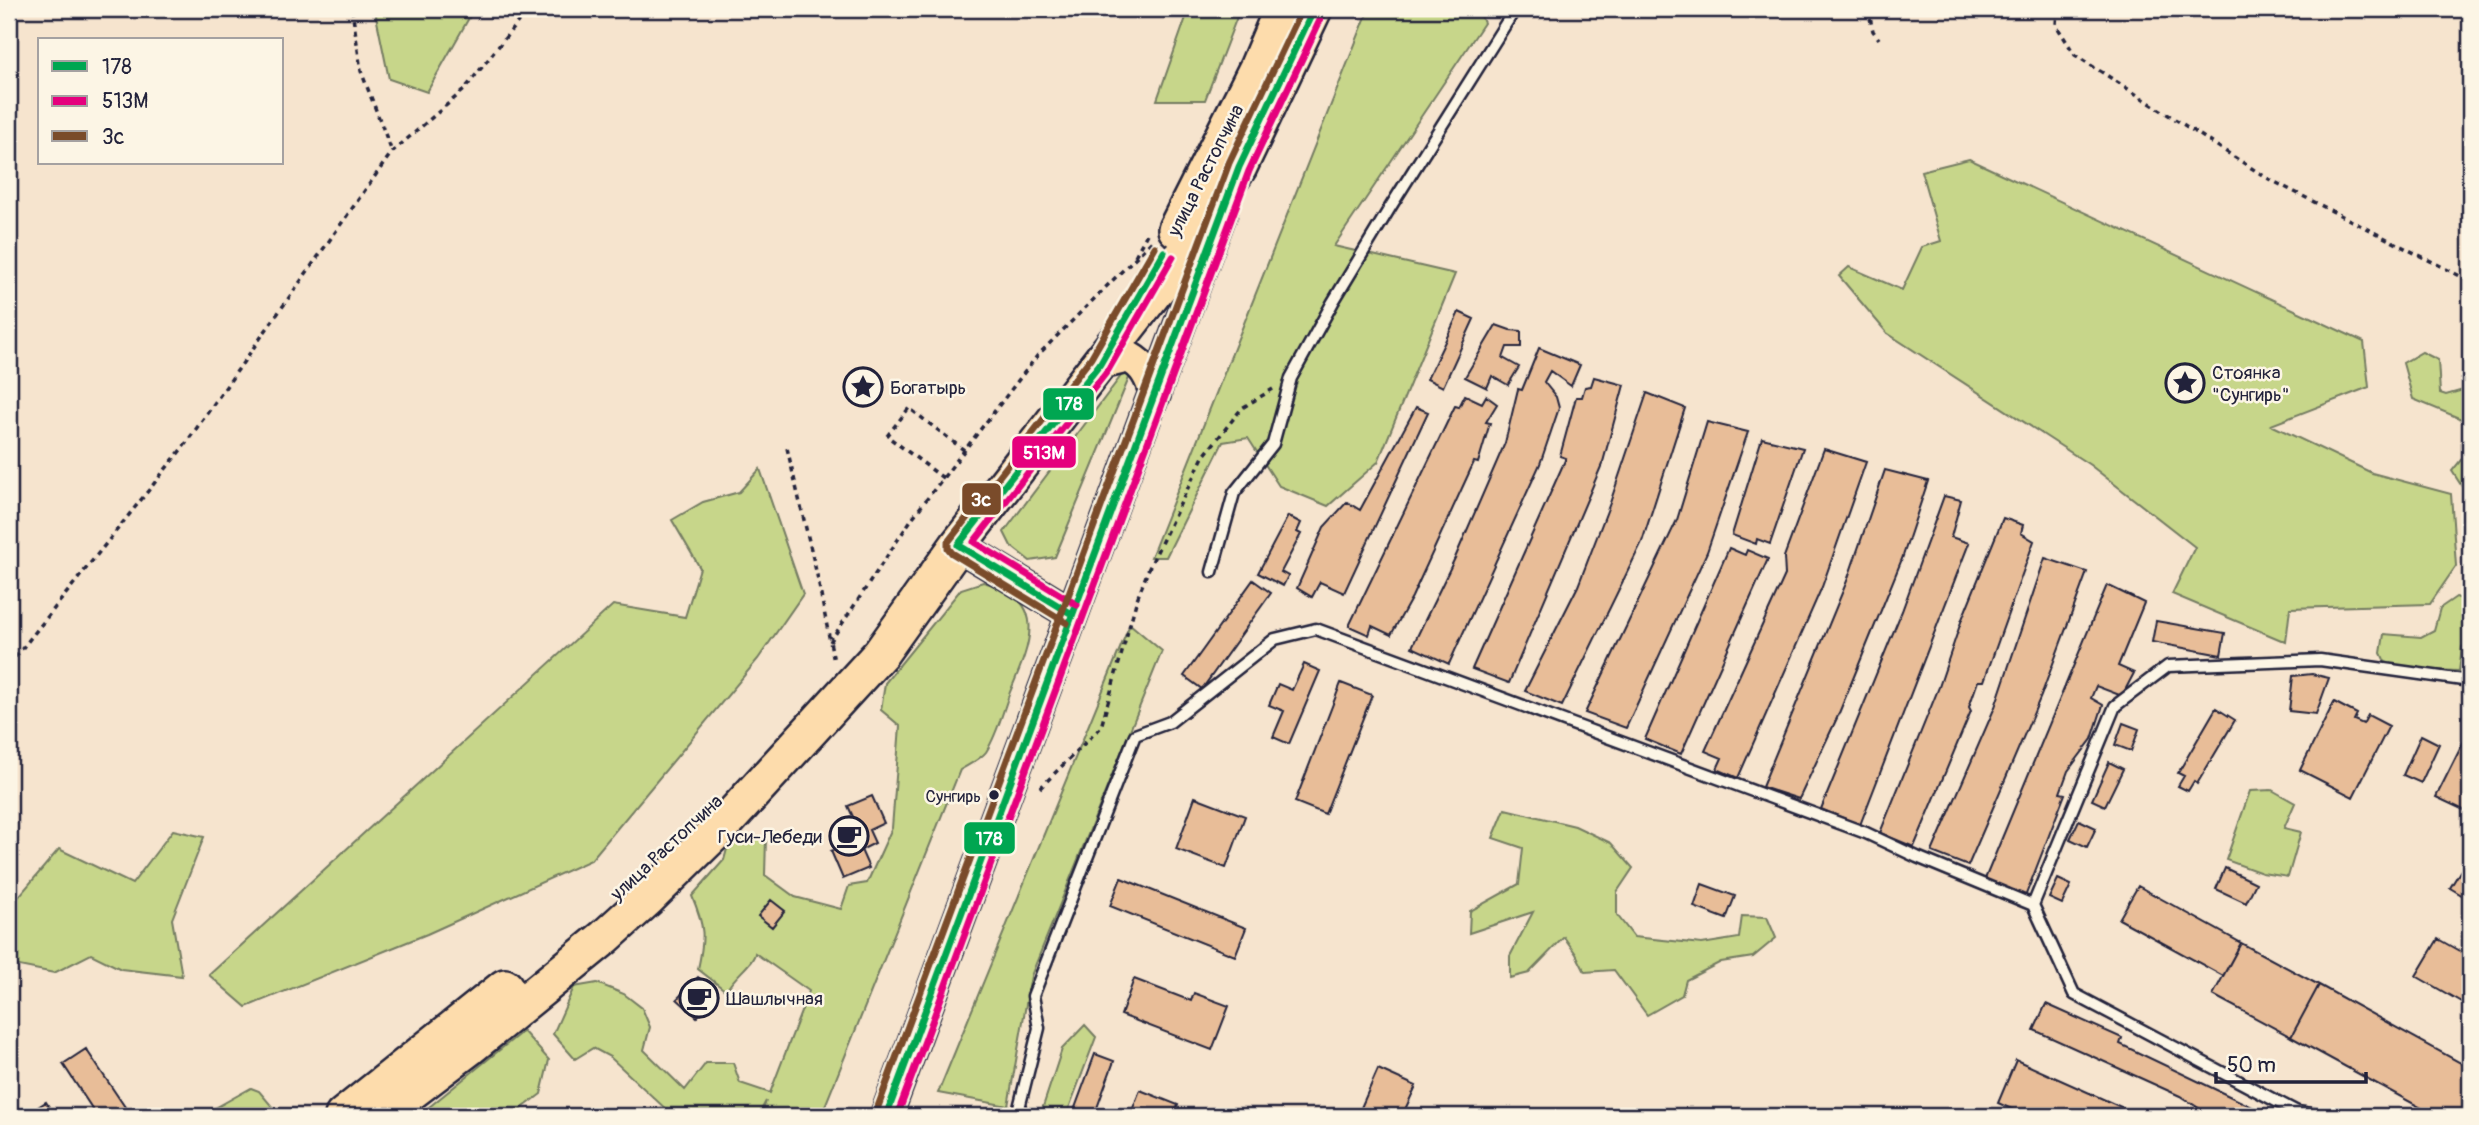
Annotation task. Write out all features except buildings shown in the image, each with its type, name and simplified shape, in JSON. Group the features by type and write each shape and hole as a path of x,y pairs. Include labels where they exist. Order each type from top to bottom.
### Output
{"highway":[{"name":"улица Растопчина","path":"1100,364 1188,205 1257,68 1282,9"},
{"name":"улица Растопчина","path":"379,1116 470,1047 605,937 728,820 881,653 958,545 1177,263 1239,167 1314,9"},
{"name":"улица Растопчина","path":"343,1116 555,948 632,880 711,806 833,658 958,545"}],"main road":[{"path":"886,1116 1239,167"},
{"path":"1100,364 1129,357 1142,364 1155,394"},
{"path":"958,545 1072,614"}],"lane":[{"path":"1212,572 1234,493 1273,444 1291,378 1333,302 1511,10"},
{"path":"1017,1116 1038,1028 1034,996 1135,735 1170,722 1275,639 1316,629 1866,833 2033,905 2074,994 2297,1112 2326,1116"},
{"path":"2033,905 2115,706 2168,666 2320,660 2470,681"}],"path":[{"path":"352,9 361,71 392,152"},
{"path":"9,665 184,446 392,152 464,90 528,9"},
{"path":"1511,10 1540,15 1552,9"},
{"path":"1868,9 1873,31 1879,39"},
{"path":"2057,9 2056,26 2075,55 2267,178 2470,281"},
{"path":"833,658 913,517 1037,356 1188,205"},
{"path":"1040,788 1101,727 1137,599 1149,568 1203,457 1242,408 1291,378"},
{"path":"943,478 887,436 909,408 964,450"},
{"path":"786,448 833,658"}],"green space":[{"path":"378,9 474,9 427,92 389,79 376,16"},
{"path":"1189,9 1240,9 1205,100 1157,100"},
{"path":"1369,9 1478,9 1484,23 1334,246 1455,274 1378,462 1328,506 1279,486 1248,438 1223,442 1166,557 1151,557"},
{"path":"1969,159 2364,342 2369,387 2271,425 2372,473 2451,494 2456,566 2430,604 2290,608 2286,642 2172,594 2195,547 2090,465 1887,333 1839,276 1849,267 1902,290 1922,247 1941,241 1921,171"},
{"path":"2422,352 2438,360 2440,393 2446,395 2470,388 2470,499 2452,471 2465,455 2462,444 2469,430 2464,420 2413,399 2403,363"},
{"path":"1130,364 1134,366 1055,557 1030,561 1011,546 1004,532"},
{"path":"760,469 803,594 758,659 591,860 427,934 246,1007 209,975 613,605 685,617 700,568 672,520 703,502 739,492"},
{"path":"983,582 1005,590 1019,600 1027,612 1030,626 1024,657 990,745 981,757 960,770 821,1116 761,1116 766,1101 758,1116 678,1116 670,1113 610,1057 593,1048 575,1059 553,1034 574,987 597,983 624,994 642,1008 650,1027 644,1050 685,1090 706,1063 733,1063 740,1083 770,1093 809,991 755,953 726,991 698,969 702,932 692,896 724,860 727,849 745,837 766,838 765,875 795,897 841,909 849,886 867,883 892,828 900,726 881,710 885,683 961,589"},
{"path":"2456,597 2470,602 2470,643 2462,647 2459,671 2405,669 2385,662 2381,653 2384,634 2421,637 2434,630 2440,608"},
{"path":"1130,624 1162,651 1031,976 1008,1106 938,1093"},
{"path":"2272,790 2295,803 2284,828 2301,832 2288,877 2262,873 2226,860 2250,791"},
{"path":"1505,809 1575,826 1611,843 1633,868 1617,892 1617,915 1634,937 1702,944 1739,938 1742,916 1767,917 1776,938 1753,957 1721,962 1686,980 1682,995 1647,1015 1614,970 1585,972 1564,937 1529,973 1510,978 1510,956 1533,912 1469,933 1470,911 1519,884 1523,848 1493,838"},
{"path":"173,830 204,837 172,919 182,976 121,969 91,954 54,973 9,964 9,908 59,849 132,884"},
{"path":"1085,1025 1096,1037 1066,1116 1040,1116 1062,1049"},
{"path":"523,1031 549,1060 541,1094 512,1116 418,1116"},
{"path":"251,1088 259,1091 280,1116 201,1116"}],"transit line":[{"name":"3с","path":"876,1112 1229,163 1302,9"},
{"name":"178","path":"886,1116 1239,167 1314,9"},
{"name":"513М","path":"897,1116 1249,171 1323,14"},
{"name":"3с","path":"1067,623 952,553 948,542 1091,358 1155,247"},
{"name":"178","path":"958,545 1100,364 1164,252"},
{"name":"513М","path":"1077,605 974,542 1108,370 1173,257"},
{"name":"178","path":"958,545 1072,614"}],"place":[{"name":"Стоянка \"Сунгирь\"","path":"2185,383"},
{"name":"Богатырь","path":"863,387"},
{"name":"Сунгирь","path":"994,795"},
{"name":"Гуси-Лебеди","path":"849,836"},
{"name":"Шашлычная","path":"699,998"}]}
